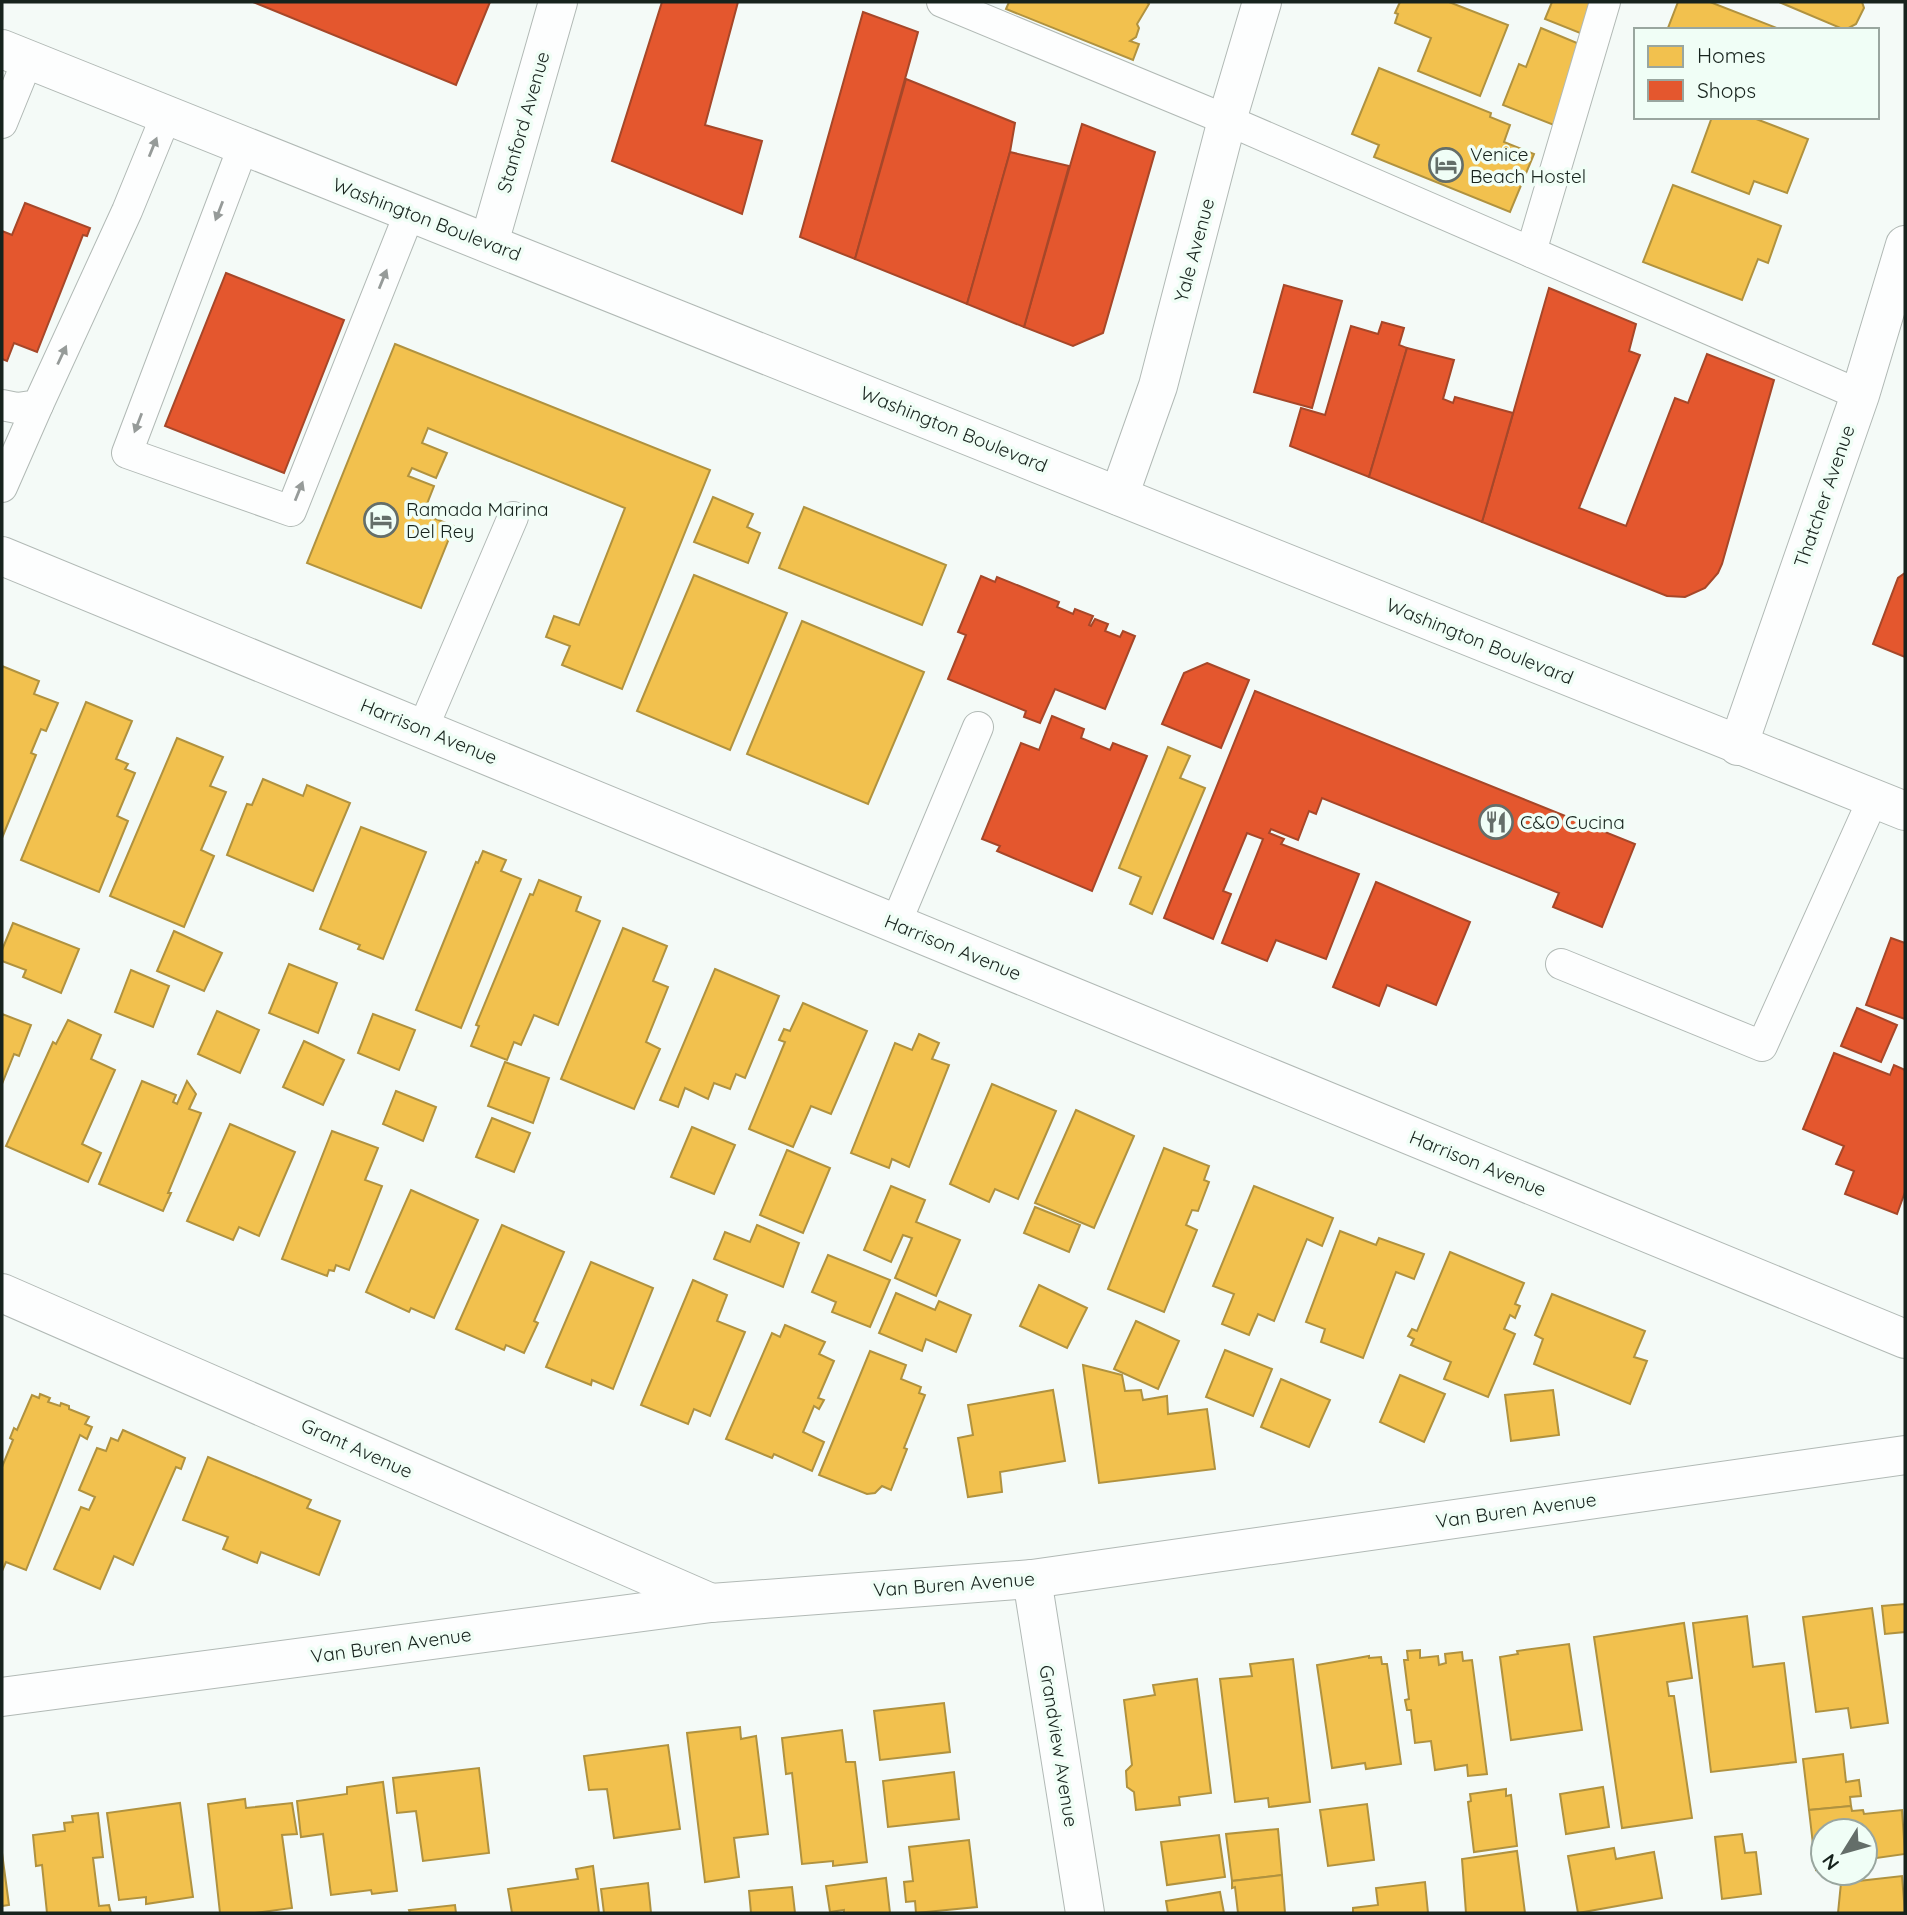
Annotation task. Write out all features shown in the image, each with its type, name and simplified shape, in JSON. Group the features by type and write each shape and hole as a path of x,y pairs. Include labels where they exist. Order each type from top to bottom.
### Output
{"street":[{"name":"Stanford Avenue","path":"489,243 558,2"},
{"name":"Yale Avenue","path":"1119,496 1158,386 1227,120 1262,2"},
{"name":"Washington Boulevard","path":"15,54 1889,805"},
{"name":"Thatcher Avenue","path":"1738,746 1860,395 1905,245"},
{"name":"Harrison Avenue","path":"2,556 1905,1339"},
{"name":"Grant Avenue","path":"2,1293 711,1602"},
{"name":"Van Buren Avenue","path":"2,1697 711,1602 1032,1579 1905,1455"},
{"name":"Grandview Avenue","path":"1032,1579 1085,1913"}],"lane":[{"path":"942,2 1227,120 1860,395"},
{"path":"1531,252 1605,2"},
{"path":"2,123 15,54"},
{"path":"2,487 127,211 166,116"},
{"path":"243,147 127,453 291,511 410,212"},
{"path":"2,405 17,408 38,405"},
{"path":"423,728 513,517"},
{"path":"896,923 978,727"},
{"path":"1561,964 1762,1046 1889,805"}],"building: Homes":[{"path":"1009,2 1149,4 1137,24 1139,28 1136,37 1130,41 1139,44 1133,60 1006,9"},
{"path":"1400,2 1449,2 1508,25 1480,96 1418,71 1431,38 1395,23 1398,14 1395,13"},
{"path":"1552,2 1598,2 1590,37 1545,19"},
{"path":"1678,2 1710,2 1777,28 1668,28"},
{"path":"1779,2 1862,2 1864,8 1856,24 1840,28"},
{"path":"1541,28 1589,48 1559,127 1503,105 1519,64 1526,67"},
{"path":"1379,68 1491,113 1490,117 1510,125 1504,142 1534,154 1510,212 1374,157 1379,145 1352,134"},
{"path":"1711,119 1756,119 1808,139 1787,193 1754,181 1749,194 1692,172"},
{"path":"1673,185 1781,226 1768,263 1758,259 1742,300 1643,262"},
{"name":"Ramada Marina Del Rey","path":"395,344 710,470 622,689 562,665 570,646 546,637 554,616 579,625 625,508 428,428 422,443 447,453 436,478 412,468 408,476 434,486 423,514 454,526 421,608 307,563"},
{"path":"713,497 753,514 747,527 760,533 748,563 694,542"},
{"path":"804,507 946,565 922,625 779,568"},
{"path":"694,575 787,613 730,750 637,711"},
{"path":"802,621 924,672 868,804 747,754"},
{"path":"2,666 39,681 34,694 58,703 46,731 41,729 31,753 36,755 2,838"},
{"path":"86,702 132,721 116,759 128,764 125,769 135,773 117,816 128,821 99,892 21,860"},
{"path":"177,738 223,757 210,786 226,792 201,850 214,856 184,927 110,896"},
{"path":"1168,747 1190,756 1180,778 1205,788 1152,914 1130,904 1141,877 1119,868"},
{"path":"263,779 303,796 307,785 350,803 313,891 227,855 247,804 252,805"},
{"path":"361,827 426,852 383,959 358,949 360,945 320,929"},
{"path":"483,851 506,860 501,871 521,879 461,1028 416,1010 476,862 478,863"},
{"path":"539,880 581,897 576,911 600,921 558,1025 534,1015 521,1045 514,1042 507,1060 471,1046 479,1026 476,1025 530,894 533,895"},
{"path":"13,923 79,949 61,993 23,977 26,970 2,961 2,950"},
{"path":"623,928 667,946 653,981 668,987 646,1042 660,1049 634,1109 561,1079"},
{"path":"174,931 222,953 204,991 157,971"},
{"path":"289,964 337,983 318,1033 269,1013"},
{"path":"715,969 779,996 745,1078 736,1074 730,1089 714,1083 708,1099 685,1088 678,1107 660,1100"},
{"path":"131,970 169,986 153,1027 115,1012"},
{"path":"803,1003 867,1031 831,1114 811,1106 793,1147 749,1129 785,1042 779,1040 784,1029 790,1031"},
{"path":"217,1011 259,1030 240,1073 198,1054"},
{"path":"2,1014 31,1025 19,1056 14,1054 2,1084"},
{"path":"373,1014 415,1030 399,1070 358,1053"},
{"path":"68,1020 101,1035 91,1059 115,1070 82,1144 101,1153 88,1182 6,1146 53,1042 56,1044"},
{"path":"919,1034 939,1043 932,1059 949,1065 909,1167 892,1159 889,1168 851,1153 895,1043 912,1050"},
{"path":"304,1041 344,1060 323,1105 283,1087"},
{"path":"505,1062 549,1078 533,1123 488,1106"},
{"path":"142,1081 176,1095 173,1102 177,1104 187,1081 196,1094 189,1109 201,1113 163,1211 99,1184"},
{"path":"992,1084 1056,1111 1018,1199 995,1189 989,1202 950,1184"},
{"path":"396,1091 436,1107 423,1141 383,1124"},
{"path":"1076,1110 1134,1136 1094,1228 1035,1203"},
{"path":"492,1118 530,1133 514,1172 476,1157"},
{"path":"230,1124 295,1152 259,1236 239,1227 233,1240 187,1221"},
{"path":"692,1127 735,1145 714,1194 671,1177"},
{"path":"332,1131 378,1148 365,1180 382,1186 349,1270 336,1265 334,1271 329,1270 327,1276 282,1259"},
{"path":"1164,1148 1209,1166 1204,1180 1209,1182 1198,1211 1192,1210 1186,1225 1197,1230 1164,1312 1108,1289"},
{"path":"787,1150 830,1168 803,1233 760,1215"},
{"path":"891,1186 925,1200 916,1222 960,1240 936,1296 895,1278 912,1238 903,1235 891,1262 864,1250"},
{"path":"1254,1186 1333,1218 1322,1246 1307,1239 1274,1321 1258,1314 1249,1335 1222,1324 1234,1294 1213,1286"},
{"path":"411,1190 478,1220 434,1318 411,1308 409,1312 366,1292"},
{"path":"1035,1207 1080,1225 1069,1252 1024,1233"},
{"path":"502,1225 564,1252 534,1321 538,1323 524,1353 506,1345 504,1350 456,1329"},
{"path":"757,1225 799,1243 783,1287 714,1259 725,1232 750,1242"},
{"path":"1340,1231 1376,1245 1379,1238 1424,1254 1414,1279 1396,1272 1363,1358 1321,1342 1325,1329 1306,1322"},
{"path":"1450,1252 1524,1283 1515,1304 1520,1306 1515,1318 1510,1315 1504,1329 1515,1334 1488,1397 1444,1379 1451,1362 1411,1345 1414,1339 1408,1336 1412,1329 1417,1331"},
{"path":"828,1255 890,1280 870,1327 832,1312 836,1302 812,1292"},
{"path":"591,1262 653,1288 613,1389 592,1380 591,1385 546,1367"},
{"path":"693,1280 727,1295 717,1321 745,1332 710,1416 694,1409 688,1424 641,1405"},
{"path":"1039,1285 1087,1308 1067,1348 1020,1326"},
{"path":"896,1293 935,1310 939,1301 971,1315 956,1352 926,1339 922,1351 879,1333"},
{"path":"1552,1294 1645,1331 1634,1357 1647,1361 1630,1404 1534,1364 1543,1339 1535,1335"},
{"path":"1136,1321 1179,1341 1158,1389 1114,1369"},
{"path":"785,1325 825,1342 819,1354 834,1361 818,1398 824,1400 819,1409 814,1406 803,1432 824,1442 812,1471 774,1454 772,1458 726,1439 772,1333 780,1337"},
{"path":"1225,1350 1272,1369 1253,1416 1206,1397"},
{"path":"870,1351 906,1365 901,1379 921,1387 919,1393 925,1395 891,1490 882,1486 875,1493 867,1494 819,1475"},
{"path":"1083,1365 1122,1375 1125,1391 1141,1390 1143,1400 1167,1396 1168,1414 1207,1409 1215,1469 1099,1483"},
{"path":"1400,1375 1445,1394 1424,1442 1380,1422"},
{"path":"1281,1379 1330,1400 1309,1447 1261,1427"},
{"path":"1053,1390 1065,1461 1000,1472 1002,1492 968,1497 958,1438 973,1435 968,1405"},
{"path":"1553,1390 1559,1435 1511,1441 1505,1395"},
{"path":"40,1394 50,1398 48,1402 60,1406 61,1403 89,1417 85,1424 92,1427 87,1439 80,1435 26,1570 6,1562 2,1571 2,1467 13,1440 10,1438 14,1428 17,1430 32,1395 39,1398"},
{"path":"123,1430 185,1458 181,1469 176,1467 133,1565 114,1556 100,1589 54,1569 81,1507 89,1510 95,1497 79,1490 97,1448 106,1451 111,1438 118,1441"},
{"path":"208,1457 311,1500 307,1508 340,1521 319,1575 261,1552 257,1563 223,1549 228,1537 183,1520"},
{"path":"1905,1604 1905,1632 1885,1634 1882,1606"},
{"path":"1872,1608 1888,1723 1851,1728 1848,1708 1816,1712 1803,1617"},
{"path":"1747,1616 1753,1667 1784,1663 1796,1762 1711,1772 1693,1623"},
{"path":"1684,1623 1692,1678 1667,1682 1669,1696 1674,1696 1692,1818 1622,1828 1594,1637"},
{"path":"1569,1644 1582,1730 1511,1740 1500,1657 1518,1654 1517,1651"},
{"path":"1420,1650 1420,1658 1438,1656 1439,1665 1446,1663 1445,1654 1462,1652 1463,1661 1472,1660 1487,1774 1468,1776 1467,1765 1435,1770 1431,1741 1415,1743 1411,1710 1407,1710 1405,1700 1409,1699 1404,1660 1408,1660 1407,1651"},
{"path":"1369,1656 1381,1657 1382,1664 1387,1664 1401,1764 1366,1769 1365,1763 1332,1768 1317,1665"},
{"path":"1293,1659 1310,1802 1269,1807 1268,1798 1235,1802 1220,1679 1252,1676 1250,1664"},
{"path":"1197,1679 1211,1793 1179,1797 1180,1805 1136,1810 1134,1792 1127,1787 1126,1771 1132,1765 1124,1700 1155,1695 1153,1685"},
{"path":"944,1703 950,1752 880,1760 874,1711"},
{"path":"740,1727 741,1739 756,1736 768,1834 734,1838 739,1877 705,1882 687,1733"},
{"path":"842,1730 846,1762 855,1762 867,1862 833,1866 833,1861 802,1864 792,1773 786,1774 782,1738"},
{"path":"668,1745 680,1829 614,1838 607,1789 589,1790 584,1756"},
{"path":"1843,1754 1846,1782 1859,1780 1861,1796 1850,1797 1851,1806 1809,1810 1803,1759"},
{"path":"479,1768 489,1853 423,1861 416,1811 397,1813 393,1778"},
{"path":"954,1772 959,1819 888,1827 883,1781"},
{"path":"383,1782 397,1891 372,1894 371,1890 331,1895 323,1834 301,1837 297,1801 347,1794 347,1787"},
{"path":"1603,1787 1609,1827 1566,1834 1560,1794"},
{"path":"1506,1789 1506,1796 1511,1795 1517,1846 1474,1852 1468,1802 1471,1801 1470,1794"},
{"path":"245,1799 246,1808 292,1803 297,1834 282,1835 292,1908 255,1913 220,1913 208,1804"},
{"path":"180,1803 193,1897 146,1904 146,1897 119,1900 107,1813"},
{"path":"1367,1804 1374,1860 1328,1866 1320,1810"},
{"path":"1851,1806 1852,1811 1863,1810 1864,1814 1902,1810 1905,1854 1879,1858 1879,1817 1810,1817 1809,1810"},
{"path":"98,1813 103,1857 93,1858 99,1906 109,1905 111,1913 47,1913 42,1865 36,1866 33,1835 65,1831 64,1823 73,1822 72,1816"},
{"path":"1278,1829 1282,1875 1232,1881 1226,1834"},
{"path":"1742,1834 1745,1853 1756,1852 1761,1894 1722,1899 1715,1837"},
{"path":"1219,1835 1225,1877 1167,1885 1161,1842"},
{"path":"969,1840 977,1907 916,1913 915,1901 906,1902 904,1882 913,1881 909,1847"},
{"path":"1614,1848 1616,1859 1654,1852 1662,1898 1578,1913 1568,1856"},
{"path":"1517,1851 1525,1913 1466,1913 1462,1859"},
{"path":"2,1853 9,1905 2,1906"},
{"path":"593,1866 599,1913 512,1913 508,1889 578,1879 576,1869"},
{"path":"1282,1875 1285,1913 1238,1913 1232,1881"},
{"path":"1902,1876 1905,1913 1838,1913 1841,1887 1879,1887 1879,1879"},
{"path":"886,1878 890,1913 844,1913 844,1910 830,1912 826,1886"},
{"path":"1425,1882 1428,1913 1353,1913 1353,1908 1378,1905 1376,1888"},
{"path":"648,1883 651,1913 604,1913 601,1889"},
{"path":"792,1887 795,1913 751,1913 749,1891"},
{"path":"1220,1892 1224,1913 1168,1913 1166,1901"},
{"path":"455,1905 456,1913 410,1913 409,1910"}],"building: Shops":[{"path":"253,2 490,2 456,85"},
{"path":"662,2 738,2 705,125 762,141 742,214 612,161"},
{"path":"863,12 918,32 855,259 800,237"},
{"path":"906,79 1015,123 1010,152 967,304 855,259"},
{"path":"1082,124 1155,152 1103,333 1073,346 1024,327"},
{"path":"1010,152 1069,166 1024,327 967,304"},
{"path":"25,203 90,228 87,236 83,235 37,352 14,343 7,361 2,359 2,231 12,235"},
{"path":"226,273 344,320 284,473 165,426"},
{"path":"1284,285 1342,301 1312,408 1254,392"},
{"path":"1549,288 1636,324 1629,351 1640,355 1579,508 1626,526 1675,398 1688,403 1707,354 1774,380 1722,564 1705,588 1685,597 1667,596 1482,522"},
{"path":"1382,322 1404,328 1399,345 1407,348 1369,477 1290,446 1301,408 1325,415 1351,326 1378,334"},
{"path":"1407,348 1454,360 1443,399 1453,403 1455,397 1513,413 1482,522 1369,477"},
{"path":"1905,573 1905,657 1873,644 1898,578"},
{"path":"981,576 995,582 997,577 1059,602 1057,607 1073,614 1075,609 1093,616 1089,625 1091,626 1095,619 1108,624 1105,631 1120,637 1123,631 1135,636 1105,709 1055,689 1040,723 1024,717 1026,711 948,679 966,635 958,632"},
{"path":"1207,663 1249,680 1221,748 1162,724 1184,673"},
{"path":"1255,691 1635,844 1602,927 1553,907 1559,893 1322,798 1316,814 1309,811 1298,840 1271,829 1269,833 1284,839 1281,844 1359,874 1326,959 1276,940 1267,961 1222,943 1263,839 1247,833 1223,891 1231,894 1213,939 1164,918"},
{"path":"1052,716 1084,729 1081,738 1110,750 1113,743 1147,756 1092,891 997,851 1000,846 982,839 1021,743 1039,750"},
{"path":"1376,882 1470,922 1436,1005 1387,985 1379,1006 1333,987"},
{"path":"1891,938 1905,943 1905,1019 1866,1005"},
{"path":"1857,1008 1897,1025 1881,1062 1841,1046"},
{"path":"1834,1053 1890,1075 1894,1065 1905,1070 1905,1192 1897,1214 1845,1194 1854,1171 1836,1164 1844,1146 1803,1129"}],"place":[{"name":"Venice Beach Hostel","path":"1446,165"},
{"name":"Ramada Marina Del Rey","path":"381,520"},
{"name":"C&O Cucina","path":"1496,822"}]}
